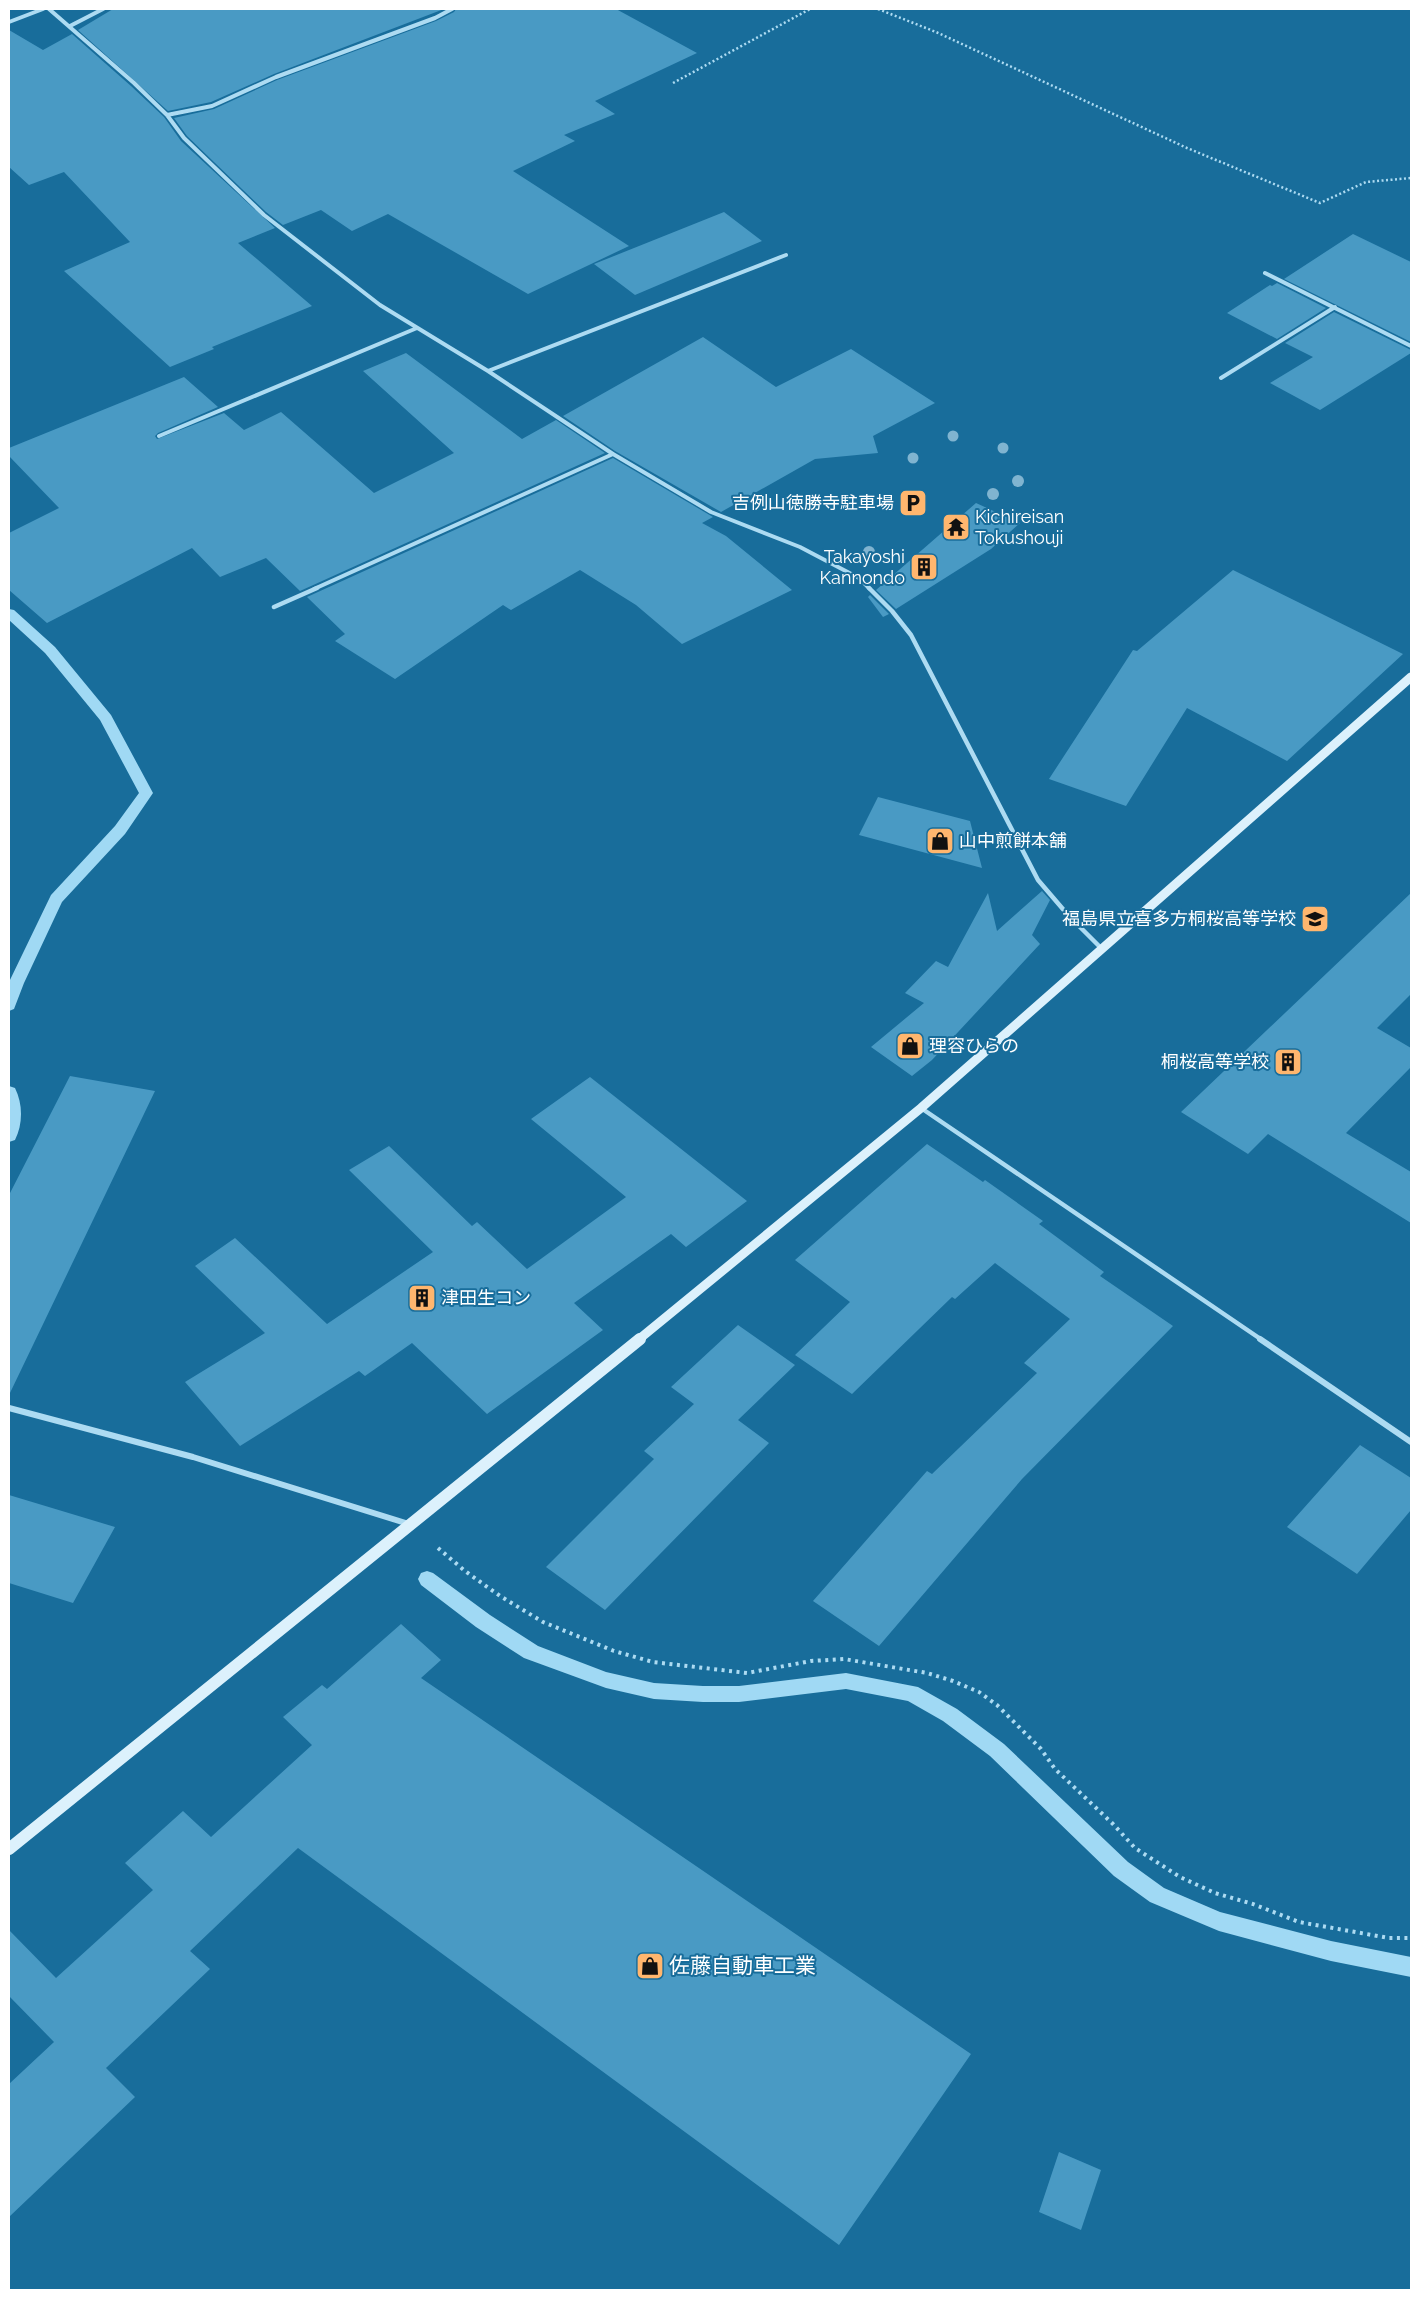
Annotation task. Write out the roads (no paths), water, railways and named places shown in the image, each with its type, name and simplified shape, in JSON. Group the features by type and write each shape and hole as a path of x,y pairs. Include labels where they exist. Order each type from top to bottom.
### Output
{"street":[{"path":"9,22 43,9"},
{"path":"49,9 167,115 184,138 264,215 380,305 488,372 612,454 710,512 800,547 859,578 892,611 910,635 1038,880 1068,915 1101,948"},
{"path":"70,26 103,9"},
{"path":"167,115 212,106 276,77 434,18 452,9"},
{"path":"488,372 786,255"},
{"path":"1265,273 1411,346"},
{"path":"1221,378 1334,307"},
{"path":"159,436 417,328"},
{"path":"274,607 612,454"},
{"path":"9,1849 921,1108 1101,948 1411,678"},
{"path":"921,1108 1411,1442"},
{"path":"9,1408 193,1457 411,1524"}],"waterway":[{"path":"9,613 50,650 106,718 146,793 120,830 56,899 16,983 9,1005"},
{"path":"9,1092 13,1114 9,1136"},
{"path":"427,1579 483,1621 531,1652 606,1680 654,1691 703,1694 739,1694 846,1681 911,1693 950,1715 997,1750 1121,1869 1157,1895 1219,1921 1331,1951 1411,1967"}],"place":[{"name":"吉例山徳勝寺駐車場","path":"913,503"},
{"name":"Kichireisan Tokushouji","path":"956,527"},
{"name":"Takayoshi Kannondo","path":"924,567"},
{"name":"山中煎餅本舗","path":"940,841"},
{"name":"福島県立喜多方桐桜高等学校","path":"1315,919"},
{"name":"理容ひらの","path":"910,1046"},
{"name":"桐桜高等学校","path":"1288,1062"},
{"name":"津田生コン","path":"422,1298"},
{"name":"佐藤自動車工業","path":"650,1966"}]}
